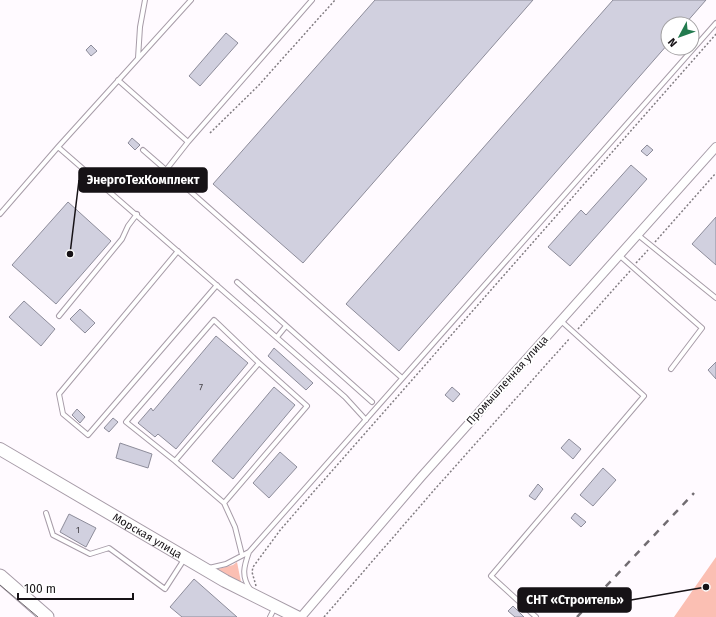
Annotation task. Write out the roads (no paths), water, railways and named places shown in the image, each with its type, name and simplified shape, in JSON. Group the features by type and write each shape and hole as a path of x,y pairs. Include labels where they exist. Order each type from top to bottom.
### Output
{"main road":[{"path":"0,576 47,617"}],"street":[{"name":"Промышленная улица","path":"301,617 421,477 716,147"},
{"name":"Морская улица","path":"0,449 225,581 258,592 273,612 297,617"}],"lane":[{"path":"138,58 140,27 145,0"},
{"path":"0,214 58,147 191,0"},
{"path":"166,170 188,142 312,0"},
{"path":"206,569 226,564 249,552 716,23"},
{"path":"118,80 188,142"},
{"path":"58,147 137,214 345,397 366,420"},
{"path":"143,150 402,378"},
{"path":"59,316 122,239 128,226 137,214"},
{"path":"638,235 716,298"},
{"path":"178,250 59,394 63,414 88,435 217,285"},
{"path":"619,254 702,328 671,369"},
{"path":"237,282 372,402"},
{"path":"224,503 307,406 214,320 126,422 224,503 235,527 242,556"},
{"path":"536,617 491,576 644,396 560,320"},
{"path":"277,337 286,326"},
{"path":"175,461 259,363"},
{"path":"46,513 53,535 90,554 109,548 165,589 185,558"},
{"path":"249,552 243,569 246,584 258,592"}],"tram line":[{"path":"0,585 38,617"}],"railway":[{"path":"577,617 694,493"}],"place":[{"name":"ЭнергоТехКомплект","path":"70,254"},
{"name":"СНТ «Строитель»","path":"706,587"}]}
